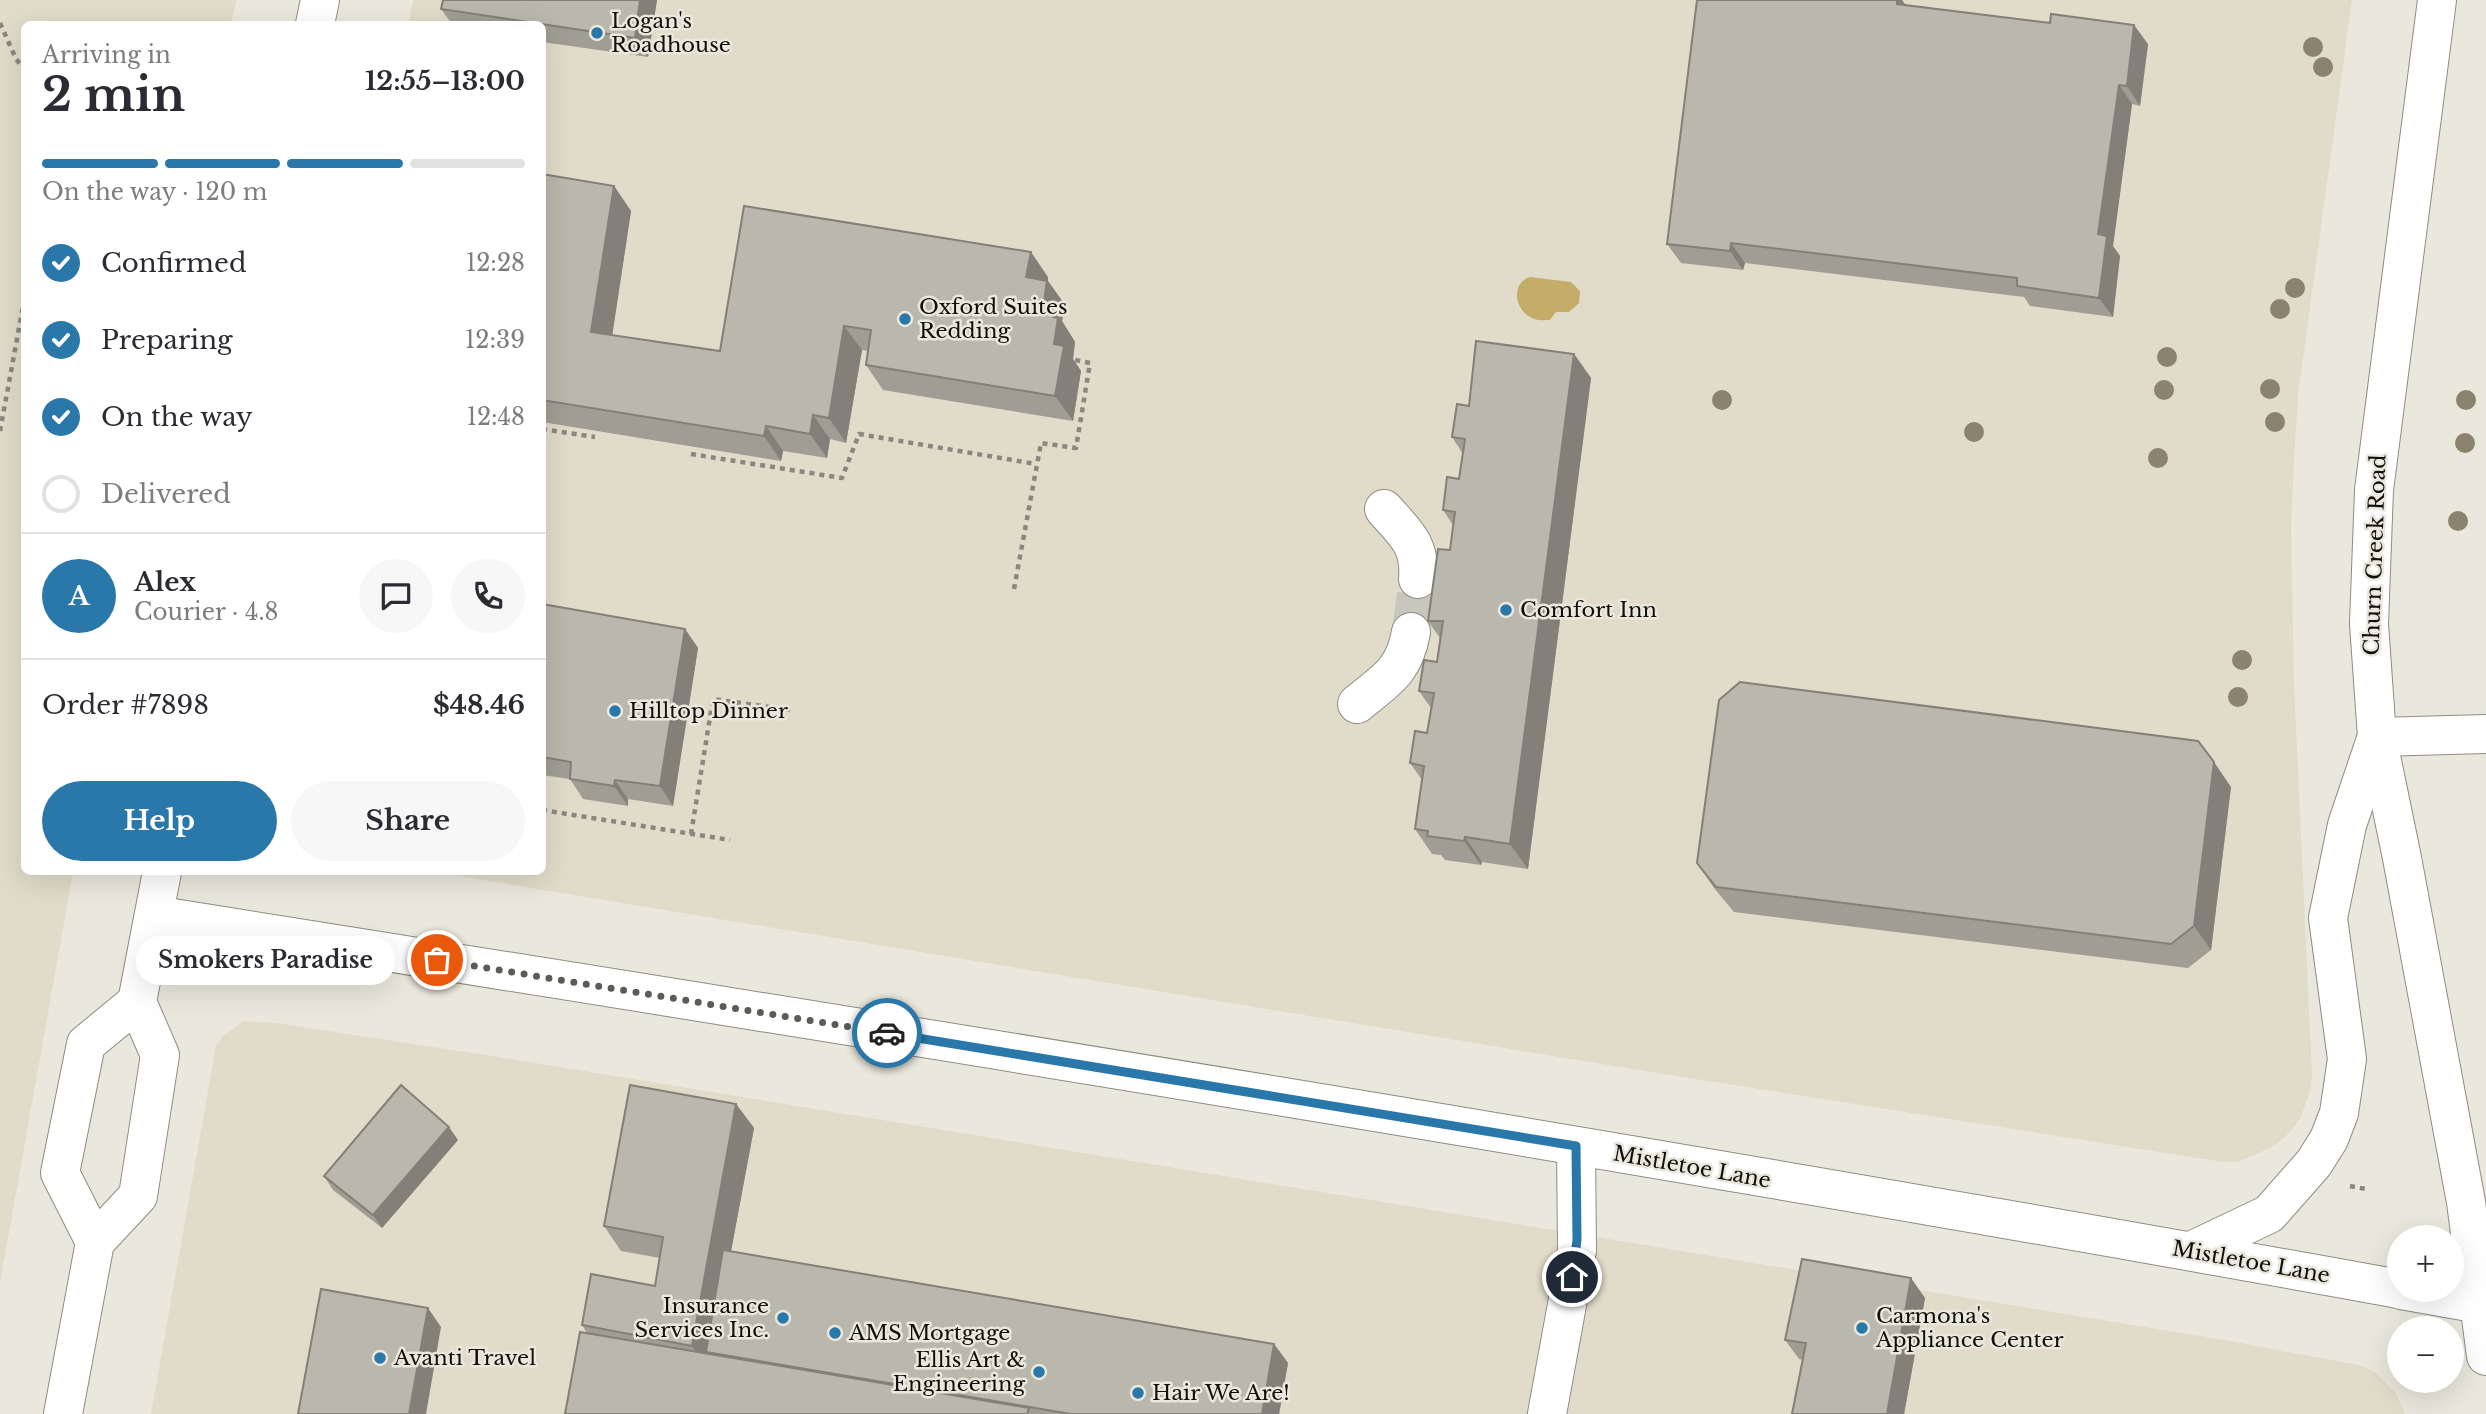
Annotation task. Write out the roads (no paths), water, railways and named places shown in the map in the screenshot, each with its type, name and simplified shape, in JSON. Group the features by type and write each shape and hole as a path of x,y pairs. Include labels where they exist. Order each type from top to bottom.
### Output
{"main road":[{"path":"316,21 320,0"},
{"name":"Churn Creek Road","path":"2437,0 2374,490 2369,624 2377,737 2466,1202 2483,1304 2486,1356"},
{"path":"1384,509 1413,541 1418,557 1418,579"},
{"path":"1357,704 1395,673 1408,653 1411,632"},
{"path":"2191,1251 2269,1214 2314,1163 2329,1139 2339,1114 2347,1059 2328,918 2347,825 2377,737 2486,734"},
{"path":"63,1414 95,1242 138,1196 160,1055 137,1002 161,875"},
{"name":"Mistletoe Lane","path":"154,915 1576,1146 2191,1251 2387,1288"},
{"path":"95,1242 60,1173 86,1044 137,1002"},
{"path":"1547,1414 1577,1250 1576,1146"},
{"name":"Mistletoe Lane","path":"2464,1301 2483,1304"}],"tunnel":[{"path":"1411,632 1418,579"}],"place":[{"name":"Logan's Roadhouse","path":"597,33"},
{"name":"Oxford Suites Redding","path":"905,319"},
{"name":"Comfort Inn","path":"1506,610"},
{"name":"Hilltop Dinner","path":"615,711"},
{"name":"Smokers Paradise","path":"437,960"},
{"name":"Insurance Services Inc.","path":"783,1318"},
{"name":"Carmona's Appliance Center","path":"1862,1328"},
{"name":"AMS Mortgage","path":"835,1333"},
{"name":"Avanti Travel","path":"380,1358"},
{"name":"Ellis Art & Engineering","path":"1039,1372"},
{"name":"Hair We Are!","path":"1138,1393"}]}
